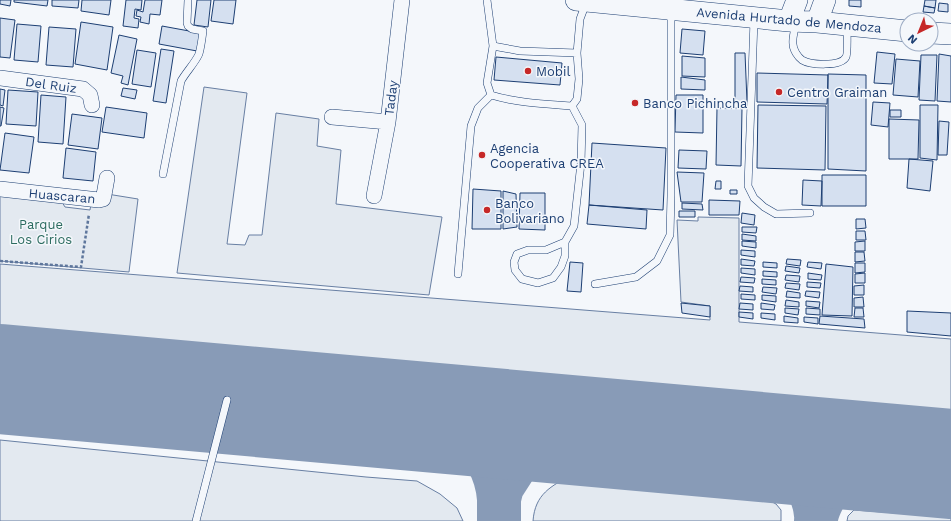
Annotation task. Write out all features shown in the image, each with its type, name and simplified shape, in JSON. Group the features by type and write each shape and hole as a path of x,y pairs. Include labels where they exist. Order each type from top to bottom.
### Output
{"main road":[{"name":"Avenida Hurtado de Mendoza","path":"581,0 754,18 847,24 899,30"},
{"path":"793,21 797,0"},
{"path":"818,22 825,0"},
{"path":"939,33 951,34"}],"street":[{"name":"Taday","path":"374,196 388,122 402,0"},
{"name":"Del Ruiz","path":"0,78 83,89 90,95 92,105"},
{"path":"332,117 388,122"},
{"name":"Huascaran","path":"0,190 99,200 103,199 107,178"}],"lane":[{"path":"163,174 181,81 186,71 199,54 202,39 203,31 192,29 188,26 188,0"},
{"path":"486,0 493,46 487,83 491,95"},
{"path":"572,106 577,99 579,79 577,53 581,0"},
{"path":"595,284 636,277 657,261 670,235 671,9"},
{"path":"754,18 748,186 754,198 764,207 776,214 810,213"},
{"path":"793,21 793,44 796,52 802,60 812,63 831,64 842,62 846,57 847,24"},
{"path":"493,46 520,51 577,53"},
{"path":"491,95 507,100 572,106"},
{"path":"458,274 471,126 478,108 491,95"},
{"path":"565,242 546,250 528,250 518,254 514,262 515,270 522,279 538,283 552,278 561,267 565,256 565,242 574,226 581,163 582,125 572,106"},
{"path":"196,521 228,400"}],"path":[{"path":"0,261 81,268 90,210"}],"green space":[{"path":"204,87 247,93 227,244 245,245 249,235 262,235 276,113 319,119 317,146 341,150 336,204 442,217 429,295 177,273"},
{"name":"Parque Los Cirios","path":"0,193 60,199 65,207 90,210 91,203 107,194 138,199 129,272 0,261"},
{"path":"698,217 739,218 739,322 951,339 951,415 0,329 0,264 710,320 710,306 681,302 677,220 698,221"},
{"path":"0,440 417,481 440,494 457,508 463,521 0,521"},
{"path":"572,475 763,497 776,504 781,510 781,521 533,521 537,504 545,492 557,483"},
{"path":"854,510 951,517 951,521 847,521 848,516"}],"building":[{"path":"0,0 11,0 10,6 0,4"},
{"path":"14,0 48,0 47,6 14,2"},
{"path":"52,0 79,0 78,8 52,6"},
{"path":"82,0 111,0 109,15 81,11"},
{"path":"126,0 142,0 141,10 135,9 134,18 139,19 138,28 123,26"},
{"path":"145,0 162,0 160,15 150,14 149,24 140,22 141,17 136,16 137,10 143,12"},
{"path":"197,0 211,0 208,27 194,25"},
{"path":"214,0 236,0 233,24 211,21"},
{"path":"849,0 861,0 861,7 849,6"},
{"path":"925,0 936,0 935,8 924,6"},
{"path":"939,3 948,4 948,12 938,11"},
{"path":"924,6 935,8 934,12 923,12"},
{"path":"0,18 15,20 10,58 0,57"},
{"path":"81,22 113,27 107,70 75,64"},
{"path":"17,24 41,26 38,62 14,60"},
{"path":"162,26 200,33 197,51 159,44"},
{"path":"49,27 76,29 73,67 46,65"},
{"path":"682,29 705,31 703,55 680,53"},
{"path":"119,35 137,39 128,85 121,83 123,76 111,73"},
{"path":"161,49 174,51 166,103 153,101"},
{"path":"137,50 156,53 151,87 132,84"},
{"path":"877,52 895,54 892,84 874,83"},
{"path":"735,53 745,53 747,102 735,103"},
{"path":"939,54 951,56 951,102 937,101"},
{"path":"921,55 937,55 935,101 919,100"},
{"path":"682,56 705,58 705,77 682,76"},
{"name":"Mobil","path":"496,57 562,63 560,85 494,80"},
{"path":"896,59 920,61 918,97 893,95"},
{"path":"757,73 828,75 827,104 757,102"},
{"path":"828,74 866,75 866,171 828,169"},
{"path":"681,77 705,80 705,90 681,89"},
{"path":"123,88 137,90 135,99 121,96"},
{"path":"0,89 5,90 3,106 0,105"},
{"path":"8,90 38,92 36,126 6,124"},
{"path":"41,95 66,97 63,144 38,142"},
{"path":"676,95 703,95 703,133 675,132"},
{"path":"873,102 890,103 888,127 871,125"},
{"path":"758,105 826,106 825,170 757,168"},
{"path":"920,105 938,105 937,160 920,158"},
{"path":"0,107 4,108 1,126 0,126"},
{"path":"106,107 147,113 144,138 102,132"},
{"path":"717,108 742,108 741,166 716,165"},
{"path":"890,110 901,110 901,117 890,117"},
{"path":"72,114 102,118 98,149 68,145"},
{"path":"889,119 919,120 918,159 889,159"},
{"path":"939,121 949,122 947,155 938,155"},
{"path":"5,133 34,137 29,173 0,170"},
{"path":"592,143 666,148 663,210 589,205"},
{"path":"66,148 96,152 93,181 63,178"},
{"path":"679,150 707,151 706,169 678,168"},
{"path":"909,159 933,161 930,191 907,188"},
{"path":"677,172 704,173 702,202 681,202"},
{"path":"822,175 866,175 866,206 822,206"},
{"path":"803,180 822,181 821,206 802,205"},
{"path":"716,181 721,181 721,189 715,189"},
{"name":"Banco Bolivariano","path":"473,189 501,191 501,229 472,229"},
{"path":"730,190 737,190 737,194 730,194"},
{"path":"503,191 516,194 517,227 503,229"},
{"path":"520,193 545,193 545,230 519,229"},
{"path":"709,200 740,201 739,215 709,215"},
{"path":"682,203 702,204 703,210 682,209"},
{"path":"589,205 647,210 646,229 587,224"},
{"path":"679,211 695,211 695,217 679,217"},
{"path":"742,213 755,215 754,225 741,223"},
{"path":"856,219 865,219 866,228 856,229"},
{"path":"742,227 757,227 756,233 742,232"},
{"path":"856,231 865,231 866,240 856,240"},
{"path":"742,234 756,236 756,241 742,240"},
{"path":"742,241 756,242 756,248 742,246"},
{"path":"865,241 865,251 855,251 855,242"},
{"path":"741,250 755,251 755,257 741,255"},
{"path":"855,252 864,252 865,261 855,262"},
{"path":"741,259 755,261 754,266 741,265"},
{"path":"787,259 801,260 800,266 786,264"},
{"path":"570,262 583,263 581,292 567,291"},
{"path":"763,262 777,263 777,268 763,267"},
{"path":"808,262 822,263 821,269 807,267"},
{"path":"855,263 865,263 865,272 855,273"},
{"path":"826,264 853,267 852,316 822,315"},
{"path":"786,266 800,268 799,273 785,271"},
{"path":"741,268 755,269 755,275 741,273"},
{"path":"763,271 777,272 777,277 763,276"},
{"path":"808,273 822,275 821,280 808,279"},
{"path":"865,273 865,283 855,283 855,274"},
{"path":"786,275 800,276 799,282 785,280"},
{"path":"741,277 755,278 754,283 740,282"},
{"path":"762,279 776,280 776,285 762,284"},
{"path":"807,282 821,283 820,288 807,287"},
{"path":"786,283 800,284 799,290 785,288"},
{"path":"864,285 864,295 854,295 854,286"},
{"path":"740,286 753,287 753,292 739,291"},
{"path":"763,287 777,288 776,294 762,292"},
{"path":"787,291 800,293 800,298 786,297"},
{"path":"806,291 820,292 819,298 805,296"},
{"path":"741,294 755,295 755,300 741,299"},
{"path":"762,295 776,296 776,302 762,300"},
{"path":"863,297 864,307 854,307 854,298"},
{"path":"786,300 799,302 799,307 785,306"},
{"path":"806,301 820,302 819,308 806,306"},
{"path":"681,303 710,306 710,317 682,313"},
{"path":"740,303 753,304 753,310 739,309"},
{"path":"761,303 775,305 774,310 761,309"},
{"path":"785,308 799,309 798,315 785,313"},
{"path":"806,308 820,309 820,315 806,314"},
{"path":"855,308 863,308 864,317 854,317"},
{"path":"907,311 951,313 951,336 907,332"},
{"path":"739,312 753,313 753,319 739,317"},
{"path":"761,313 775,314 775,320 761,318"},
{"path":"784,316 798,318 798,323 784,322"},
{"path":"820,316 864,319 865,328 819,324"},
{"path":"804,317 818,318 818,324 804,322"}],"taxiway":[{"path":"414,416 437,421 454,427 468,436 482,451 492,469 498,489 499,499"},
{"path":"499,521 499,499 502,487 520,459 531,448 546,440 564,435 604,433"},
{"path":"733,445 771,453 782,458 795,468 806,482 810,490 816,515"},
{"path":"816,521 817,512 824,497 836,480 844,474 861,466 892,459"}],"runway":[{"path":"0,379 951,464"}],"place":[{"name":"Mobil","path":"528,71"},
{"name":"Centro Graiman","path":"779,92"},
{"name":"Banco Pichincha","path":"635,103"},
{"name":"Agencia Cooperativa CREA","path":"482,155"},
{"name":"Banco Bolivariano","path":"487,210"}]}
